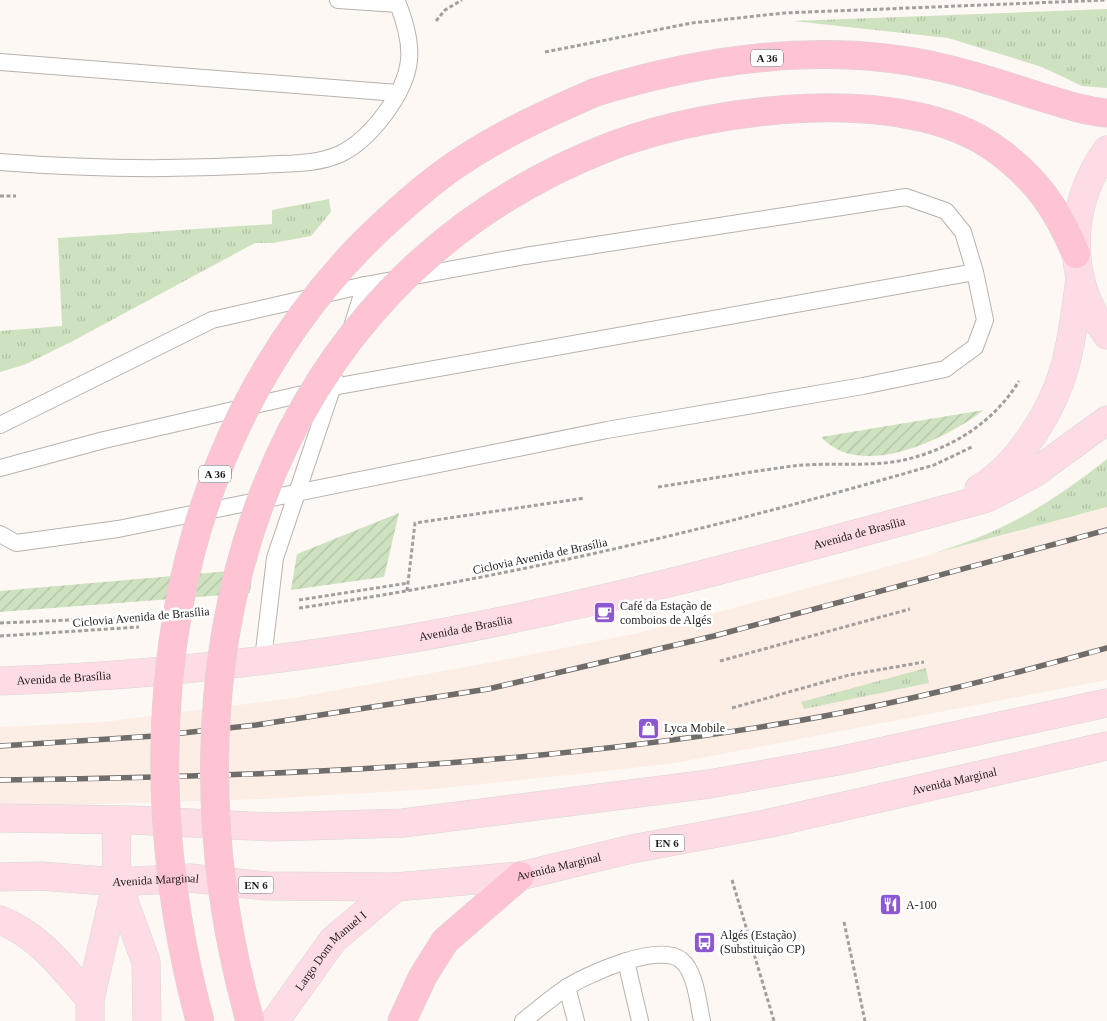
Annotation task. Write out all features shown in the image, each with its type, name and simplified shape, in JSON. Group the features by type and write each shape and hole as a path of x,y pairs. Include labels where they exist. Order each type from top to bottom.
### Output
{"highway":[{"name":"A 36","path":"200,1021 186,961 173,886 168,839 166,733 174,636 184,576 207,498 228,441 250,396 282,344 323,289 379,229 456,164 540,116 596,92 665,73 736,60 821,55 861,56 940,67 1063,104 1107,113"},
{"path":"250,1021 233,949 222,884 216,809 215,726 218,683 229,609 254,516 272,470 292,428 332,362 377,306 438,247 504,198 577,159 642,135 710,118 782,110 857,109 893,113 932,121 963,131 993,147 1016,165 1043,192 1063,222 1078,266"},
{"path":"402,1021 423,976 445,941 520,876"}],"main road":[{"name":"Avenida de Brasília","path":"921,516 971,494 991,482 1008,466 1023,450 1058,385 1070,344 1078,266 1077,223 1084,192 1107,150"},
{"path":"1078,266 1094,315 1107,334"},
{"name":"Avenida de Brasília","path":"0,681 182,668 402,640 618,594 987,498 1032,474 1107,420"},
{"path":"0,818 69,818 274,827 403,823 709,784 838,761 1107,703"},
{"name":"Avenida Marginal","path":"0,877 40,876 117,882 190,878 267,886 396,888 520,876 632,849 766,824 1107,746"},
{"path":"90,1010 117,882 116,820"},
{"path":"117,882 146,962 147,1021"},
{"name":"Largo Dom Manuel I","path":"275,1021 334,940 396,888"},
{"path":"0,920 19,927 41,943 90,1010"}],"lane":[{"path":"0,162 193,169 317,162 340,154 359,141 379,123 398,93 409,60 407,26 398,4 338,0"},
{"path":"0,62 398,93"},
{"path":"0,425 212,320 365,285 525,256 906,197 946,211 963,232 975,272 985,320 975,347 945,369 863,386 606,430 118,530 16,542 0,534"},
{"path":"0,468 104,440 333,387 975,272"},
{"path":"263,659 267,612 276,558 365,285"},
{"path":"524,1021 567,987 626,961 665,954 682,961 690,975 702,1021"},
{"path":"626,961 640,1021"},
{"path":"567,987 576,1021"}],"path":[{"path":"545,52 692,23 784,12 1107,0"},
{"path":"658,487 794,466 899,461 947,445 982,425 1007,401 1026,368 1058,385"},
{"name":"Ciclovia Avenida de Brasília","path":"267,612 407,591 565,561 663,538 934,465 980,442"},
{"path":"407,591 415,524 585,498"},
{"path":"720,661 910,610"},
{"name":"Ciclovia Avenida de Brasília","path":"0,636 144,627"},
{"path":"732,708 849,675 924,662"},
{"path":"732,880 774,1021"},
{"path":"844,922 866,1021"}],"shaded area":[{"path":"1107,507 1107,680 675,763 598,772 434,789 264,799 63,805 0,804 0,727 103,722 293,698 498,661 633,634"}],"green space":[{"path":"1107,9 1107,88 1082,86 1042,67 948,38 793,21"},
{"path":"329,199 331,212 311,236 273,243 255,243 71,342 24,365 0,372 0,331 62,326 58,238 272,224 272,210"},
{"path":"984,410 948,433 926,443 903,451 880,455 858,455 838,450 821,437"},
{"path":"1107,459 1107,507 928,555 979,537 1023,516 1064,491"},
{"path":"399,513 384,577 291,590 297,554"},
{"path":"253,569 250,593 0,612 0,591"},
{"path":"926,668 929,683 804,709 801,702"}],"railway":[{"path":"0,746 155,736 256,725 488,689 714,636 1107,530"},
{"path":"0,780 195,776 390,767 488,760 682,739 862,709 985,680 1107,648"}],"place":[{"name":"Café da Estação de comboios de Algés","path":"604,613"},
{"name":"Lyca Mobile","path":"648,728"},
{"name":"A-100","path":"890,905"},
{"name":"Algés (Estação) (Substituição CP)","path":"704,942"}]}
